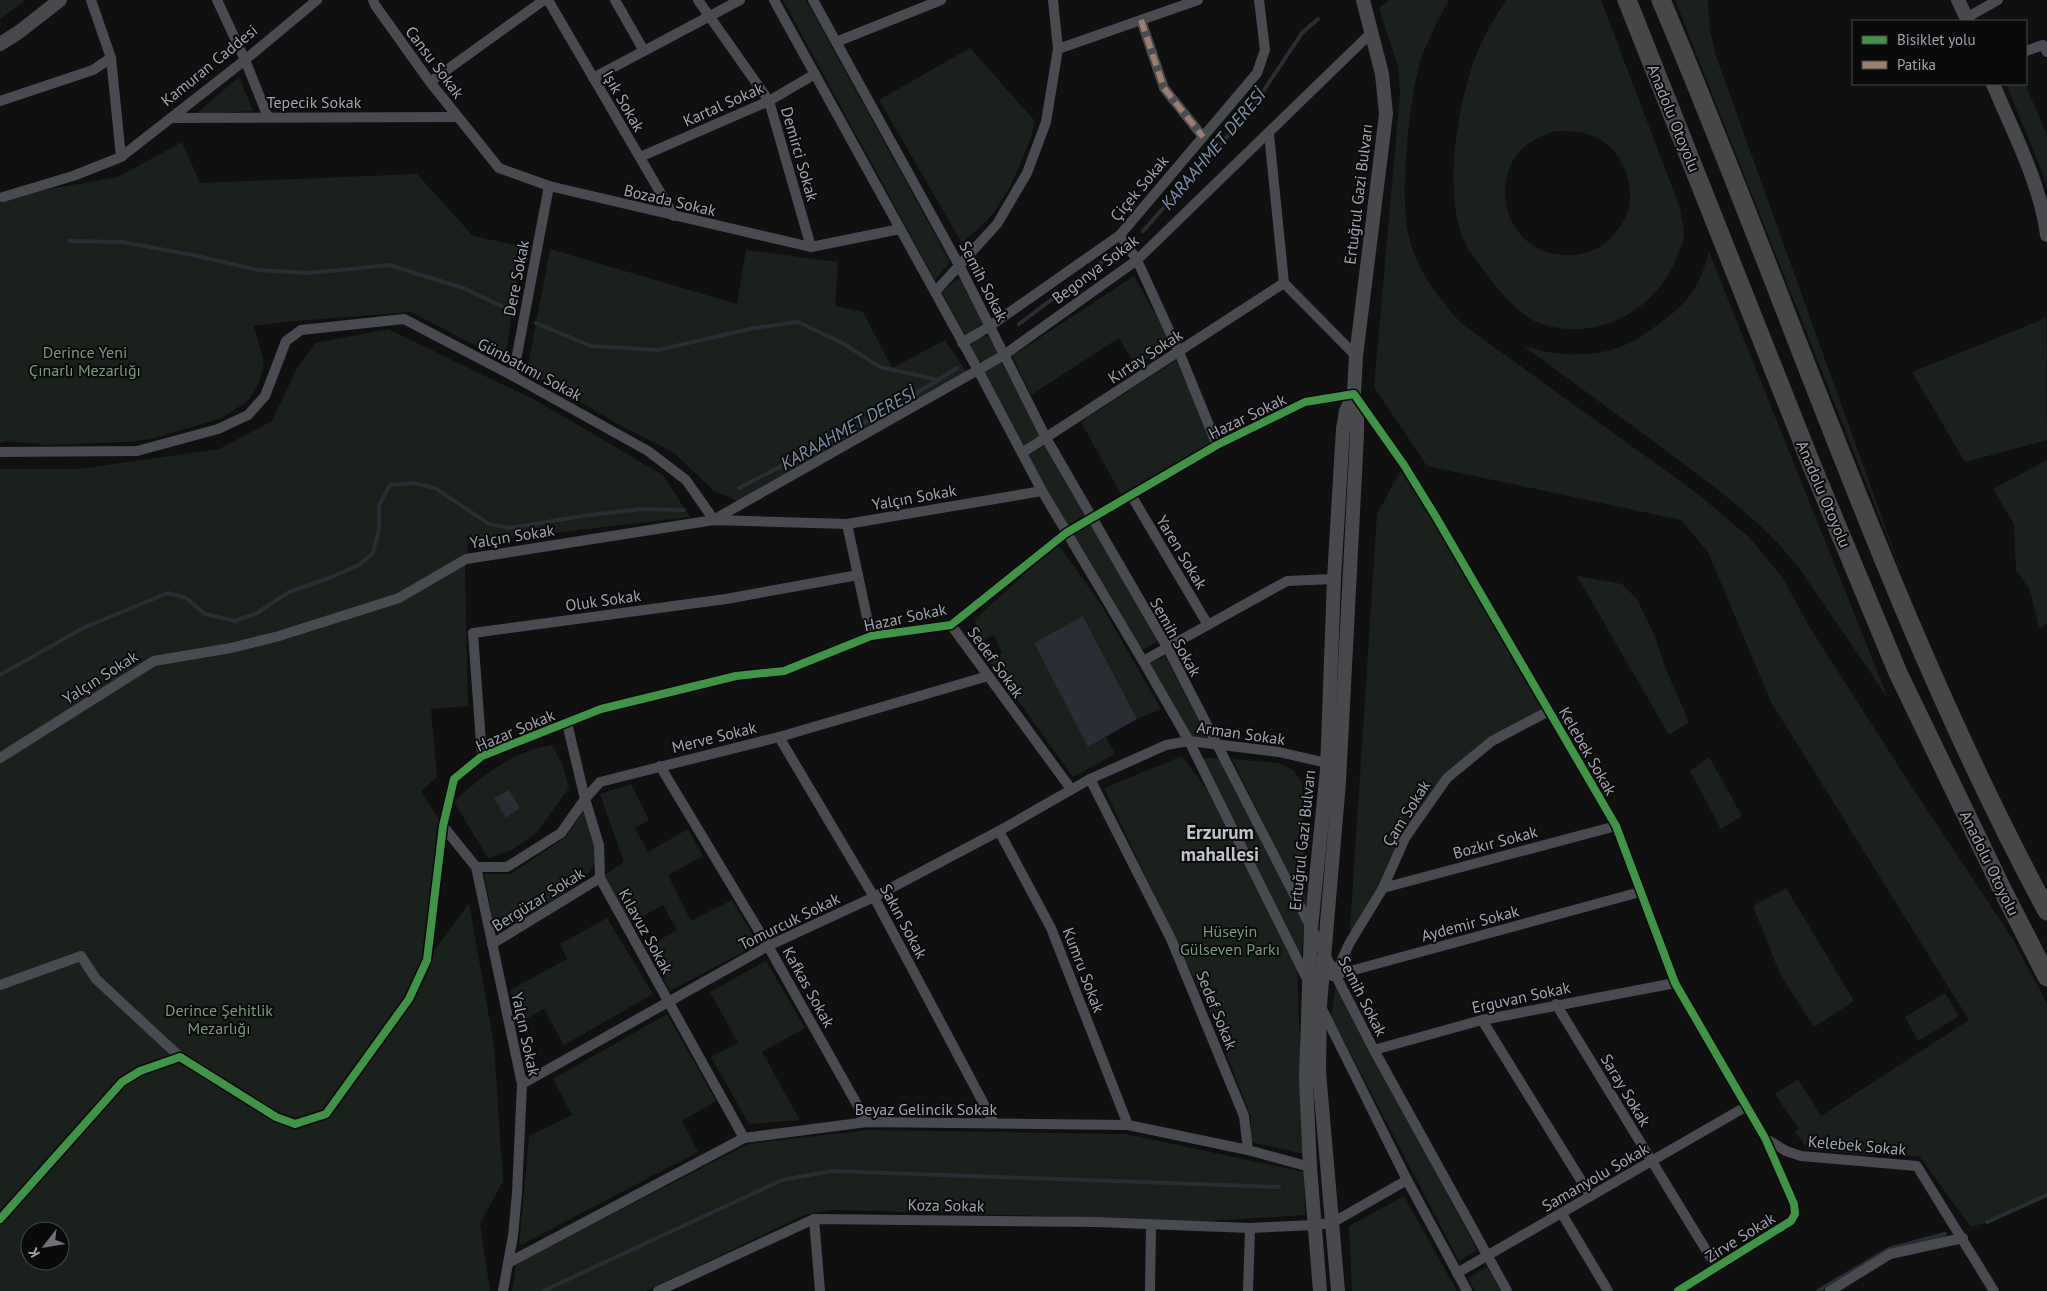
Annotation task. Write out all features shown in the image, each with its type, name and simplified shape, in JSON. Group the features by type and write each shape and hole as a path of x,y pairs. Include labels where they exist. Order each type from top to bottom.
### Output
{"highway":[{"name":"Anadolu Otoyolu","path":"1627,0 1812,466 1898,672 2003,891 2047,977"},
{"name":"Anadolu Otoyolu","path":"1661,0 1840,454 1926,661 1972,762 2047,912"}],"main road":[{"path":"0,44 19,32 60,0"},
{"name":"Ertuğrul Gazi Bulvarı","path":"1320,1291 1310,1167 1306,1078 1315,982 1324,952 1339,772 1357,435 1357,414 1354,394 1356,356 1386,114 1382,74 1370,34 1363,0"},
{"path":"1958,0 1967,19"},
{"path":"1993,85 2033,180 2041,204 2047,235"},
{"name":"Ertuğrul Gazi Bulvarı","path":"1338,1291 1319,1072 1320,1005 1315,982 1311,928 1327,763 1334,579 1343,429 1346,411 1354,394"}],"street":[{"path":"91,0 111,58 121,157"},
{"path":"217,0 245,60 268,117"},
{"name":"Kamuran Caddesi","path":"3,197 73,176 121,157 245,60 317,0"},
{"name":"Cansu Sokak","path":"373,0 430,82 458,117"},
{"path":"430,82 546,0"},
{"name":"Işık Sokak","path":"546,0 594,78 674,216"},
{"path":"615,0 644,51"},
{"name":"Demirci Sokak","path":"698,0 769,101 811,247"},
{"path":"594,78 740,0"},
{"path":"774,0 978,370 1042,491 1188,741 1315,982"},
{"name":"Semih Sokak","path":"813,0 959,265 1046,438 1167,647 1215,744 1374,1050 1507,1291"},
{"path":"836,42 941,0"},
{"path":"934,292 997,224 1027,174 1046,122 1058,49 1053,0"},
{"path":"1058,49 1196,0"},
{"name":"Çiçek Sokak","path":"962,343 990,326 1120,235 1257,73 1265,50 1259,0"},
{"path":"1967,19 1998,0"},
{"path":"1141,20 1164,88 1203,137"},
{"name":"Begonya Sokak","path":"978,370 1004,355 1137,260 1370,34"},
{"path":"2027,51 2043,45 2047,52"},
{"path":"0,101 93,70 111,58"},
{"name":"Kartal Sokak","path":"640,157 769,101 815,74"},
{"name":"Tepecik Sokak","path":"171,118 458,117"},
{"name":"Bozada Sokak","path":"458,117 499,168 549,186 811,247 900,229"},
{"path":"1269,134 1284,283 1356,356"},
{"name":"Dere Sokak","path":"512,376 549,186"},
{"path":"1120,235 1137,260 1179,352 1217,445"},
{"name":"Kırtay Sokak","path":"1022,453 1284,283"},
{"name":"Günbatımı Sokak","path":"0,452 137,451 218,429 248,415 265,396 286,341 300,330 404,320 512,376 648,451 686,480 714,520"},
{"path":"986,333 995,337 998,341 999,350 992,361 980,364 970,357 968,344 976,334 986,333"},
{"path":"714,520 978,370"},
{"name":"Hazar Sokak","path":"443,826 454,779 482,756 601,709 736,676 784,671 871,636 950,625 1066,533 1217,445 1305,402 1354,394"},
{"name":"Kelebek Sokak","path":"1354,394 1418,487 1616,826 1675,983 1766,1138 1786,1151 1801,1156 1917,1166 1961,1234"},
{"name":"Yalçın Sokak","path":"0,758 154,661 230,648 279,636 398,598 466,558 714,520 847,524 1042,491"},
{"name":"Yaren Sokak","path":"1131,495 1208,625"},
{"path":"847,524 871,636"},
{"name":"Oluk Sokak","path":"482,756 474,633 726,599 858,575"},
{"path":"1143,661 1287,581 1334,579"},
{"name":"Sedef Sokak","path":"950,625 1071,789"},
{"name":"Merve Sokak","path":"476,867 507,867 561,833 585,799 600,782 779,736 988,676"},
{"name":"Çam Sokak","path":"1336,975 1349,944 1383,888 1405,838 1446,778 1492,742 1550,711"},
{"name":"Kılavuz Sokak","path":"567,722 585,799 600,845 600,878 744,1138"},
{"name":"Sakın Sokak","path":"779,736 874,897 994,1123"},
{"name":"Arman Sokak","path":"1071,789 1166,745 1188,741 1279,752 1327,763"},
{"name":"Kafkas Sokak","path":"660,766 768,946 867,1122"},
{"name":"Sedef Sokak","path":"1090,779 1171,939 1244,1116 1248,1150"},
{"name":"Tomurcuk Sokak","path":"522,1084 768,946 874,897 999,831 1071,789"},
{"path":"0,985 81,956 96,978 180,1057 276,1117 295,1124 326,1114 409,999 428,960 443,826"},
{"name":"Yalçın Sokak","path":"443,826 476,867 522,1084 517,1193 503,1291"},
{"name":"Bozkır Sokak","path":"1383,888 1616,826"},
{"name":"Kumru Sokak","path":"999,831 1051,928 1128,1125"},
{"name":"Bergüzar Sokak","path":"492,944 600,878"},
{"name":"Aydemir Sokak","path":"1315,982 1640,892"},
{"name":"Erguvan Sokak","path":"1374,1050 1482,1020 1556,1004 1675,983"},
{"name":"Saray Sokak","path":"1556,1004 1716,1268"},
{"path":"1320,1005 1406,1180 1467,1291"},
{"path":"1482,1020 1590,1195"},
{"path":"0,1219 122,1082 140,1071 180,1057"},
{"name":"Samanyolu Sokak","path":"1457,1273 1747,1106"},
{"name":"Beyaz Gelincik Sokak","path":"508,1263 744,1138 867,1122 1128,1125 1248,1150 1310,1167"},
{"name":"Zirve Sokak","path":"1678,1291 1791,1221 1795,1214 1794,1204 1766,1138"},
{"path":"1332,1223 1406,1180"},
{"path":"1562,1214 1608,1291"},
{"path":"814,1219 820,1291"},
{"name":"Koza Sokak","path":"658,1291 814,1219 1096,1222 1250,1228 1332,1223"},
{"path":"1150,1291 1152,1225"},
{"path":"1248,1291 1250,1228"},
{"path":"1830,1291 1890,1254 1961,1234 1994,1291"}],"green space":[{"path":"0,0 26,0 0,19"},
{"path":"783,0 806,0 950,262 935,280"},
{"path":"1389,0 1449,0 1420,62 1409,125 1405,175 1406,220 1409,237 1423,273 1445,305 1462,324 1694,491 1749,537 1783,578 1810,628 2012,938 2047,1003 2047,1195 1987,1222 1971,1227 1919,1156 1869,1155 1808,1149 1795,1132 1799,1129 1775,1094 1798,1079 1821,1116 1969,1020 1771,702 1708,552 1681,520 1427,466 1374,387 1400,94 1398,67 1379,8"},
{"path":"1506,0 1601,0 1680,208 1684,237 1668,276 1655,293 1639,307 1620,318 1600,326 1579,329 1558,328 1530,319 1497,288 1466,245 1459,224 1455,200 1455,147 1464,95 1478,50","holes":["1555,131 1585,134 1605,143 1620,161 1629,183 1629,207 1620,226 1605,243 1583,254 1553,254 1535,247 1518,232 1512,221 1505,198 1508,174 1512,162 1519,152 1536,139"]},
{"path":"1675,0 1708,0 1710,30 1716,56 1904,579"},
{"path":"970,48 1035,121 1023,159 1002,200 988,219 962,243 879,100"},
{"path":"239,77 253,111 196,114"},
{"path":"2006,85 2025,85 2047,135 2047,184"},
{"name":"Derince Yeni Çınarlı Mezarlığı","path":"182,142 200,183 417,174 473,236 521,246 505,361 411,312 254,326 264,363 259,383 248,401 222,418 151,439 130,442 46,445 7,441 0,443 0,191 3,197 118,177"},
{"path":"550,249 737,304 746,250 838,262 835,306 863,312 892,368 945,340 969,376 743,503 714,491 673,452 625,428 527,371"},
{"path":"1709,252 1888,698 1799,568 1769,534 1719,490 1524,346 1551,352 1580,354 1609,350 1635,340 1667,318 1686,301 1698,282"},
{"path":"1134,276 1172,344 1136,366 1119,338 1031,395 1012,356"},
{"path":"959,278 983,323 966,336 942,292"},
{"path":"2046,318 2047,440 1965,462 1912,372"},
{"name":"Derince Şehitlik Mezarlığı","path":"388,329 535,400 663,475 690,517 468,543 465,565 468,706 431,709 437,777 421,791 443,826 428,959 469,903 494,1045 503,1181 480,1224 490,1291 0,1291 0,469 79,469 219,449 272,421 296,370 315,343"},
{"path":"984,336 993,340 997,349 993,358 984,362 975,358 971,349 975,340"},
{"path":"1176,360 1214,445 1122,496 1081,422"},
{"path":"1001,362 1041,435 1024,446 984,371"},
{"path":"1045,445 1085,515 1067,526 1028,456"},
{"path":"2047,460 2047,623 2039,629 2030,590 2016,570 2014,524 1993,489"},
{"path":"1404,465 1549,711 1469,759 1405,838 1349,944 1377,514"},
{"path":"1091,523 1158,641 1141,651 1073,534"},
{"path":"1058,544 1100,603 1161,709 1137,719 1083,616 1088,747 1106,737 1115,754 1073,777 990,662 1002,653 994,635 979,643 975,619"},
{"path":"1577,576 1622,584 1637,599 1655,637 1665,667 1689,722 1669,735"},
{"path":"1165,656 1208,738 1190,737 1149,664"},
{"path":"552,745 563,766 569,788 536,833 512,850 488,858 454,802 475,783 499,766 525,752"},
{"name":"Hüseyin Gülseven Parkı","path":"1182,756 1213,798 1297,966 1304,1154 1251,1142 1251,1117 1209,1010 1104,788"},
{"path":"1709,757 1742,816 1721,829 1690,771"},
{"path":"1200,758 1220,758 1305,924 1301,955"},
{"path":"1232,759 1278,763 1293,770 1302,782 1306,910"},
{"path":"631,784 649,820 635,828 648,852 688,829 703,856 668,875 691,921 732,900 758,944 670,991 646,948 677,930 663,905 630,923 603,876 624,862 600,794"},
{"path":"585,808 594,836 596,850 594,864 588,873 565,893 495,933 484,874 511,874 566,837"},
{"path":"1786,888 1854,1001 1814,1027 1780,974 1753,906"},
{"path":"607,918 653,994 564,1045 544,1009 519,1023 510,990 567,959 560,944"},
{"path":"766,961 805,1028 762,1052 800,1120 749,1124 711,1057 738,1043 710,992"},
{"path":"1336,985 1477,1250 1459,1261 1331,1016"},
{"path":"1945,993 1959,1016 1918,1041 1905,1017"},
{"path":"667,1014 716,1101 682,1121 698,1152 519,1246 529,1136 572,1115 553,1079"},
{"path":"868,1130 1127,1134 1304,1172 1305,1215 1211,1221 832,1210 804,1215 646,1291 512,1291 516,1264 748,1144"},
{"path":"1404,1196 1457,1291 1352,1291 1349,1226"},
{"path":"1487,1267 1500,1291 1475,1291 1468,1278"}],"shaded area":[{"path":"1083,616 1137,719 1088,747 1034,643"},
{"path":"509,790 520,808 506,818 494,798"}],"waterway":[{"name":"KARAAHMET DERESİ","path":"1143,231 1250,111 1302,33 1318,19"},
{"path":"69,241 122,242 193,255 258,270 309,273 389,265 463,288 512,311"},
{"name":"KARAAHMET DERESİ","path":"1019,324 1120,248"},
{"path":"536,323 591,346 658,350 754,328 798,322 844,344 880,367 939,380"},
{"name":"KARAAHMET DERESİ","path":"739,488 877,416 957,368"},
{"name":"KARAAHMET DERESİ","path":"0,675 83,628 168,593 186,598 205,614 235,621 257,613 289,592 359,565 373,553 379,528 379,505 390,485 414,483 435,488 489,524 510,528 582,516 641,509 684,510"},
{"path":"543,1291 782,1180 832,1171 1279,1187"},
{"path":"1987,1222 2047,1195"},
{"path":"1818,1291 1889,1249 1945,1234"}],"marked path":[{"path":"1141,20 1164,88 1203,137"}],"cycle path":[{"path":"0,1219 122,1082 140,1071 180,1057 276,1117 295,1124 326,1114 409,999 427,960 443,826 454,779 482,756 601,709 736,676 784,671 871,636 951,625 1066,533 1217,445 1305,402 1354,394 1404,465 1436,517 1616,826 1675,983 1765,1138 1794,1204 1795,1214 1791,1221 1678,1291"}],"district":[{"name":"Erzurum mahallesi","path":"1220,843"}]}
